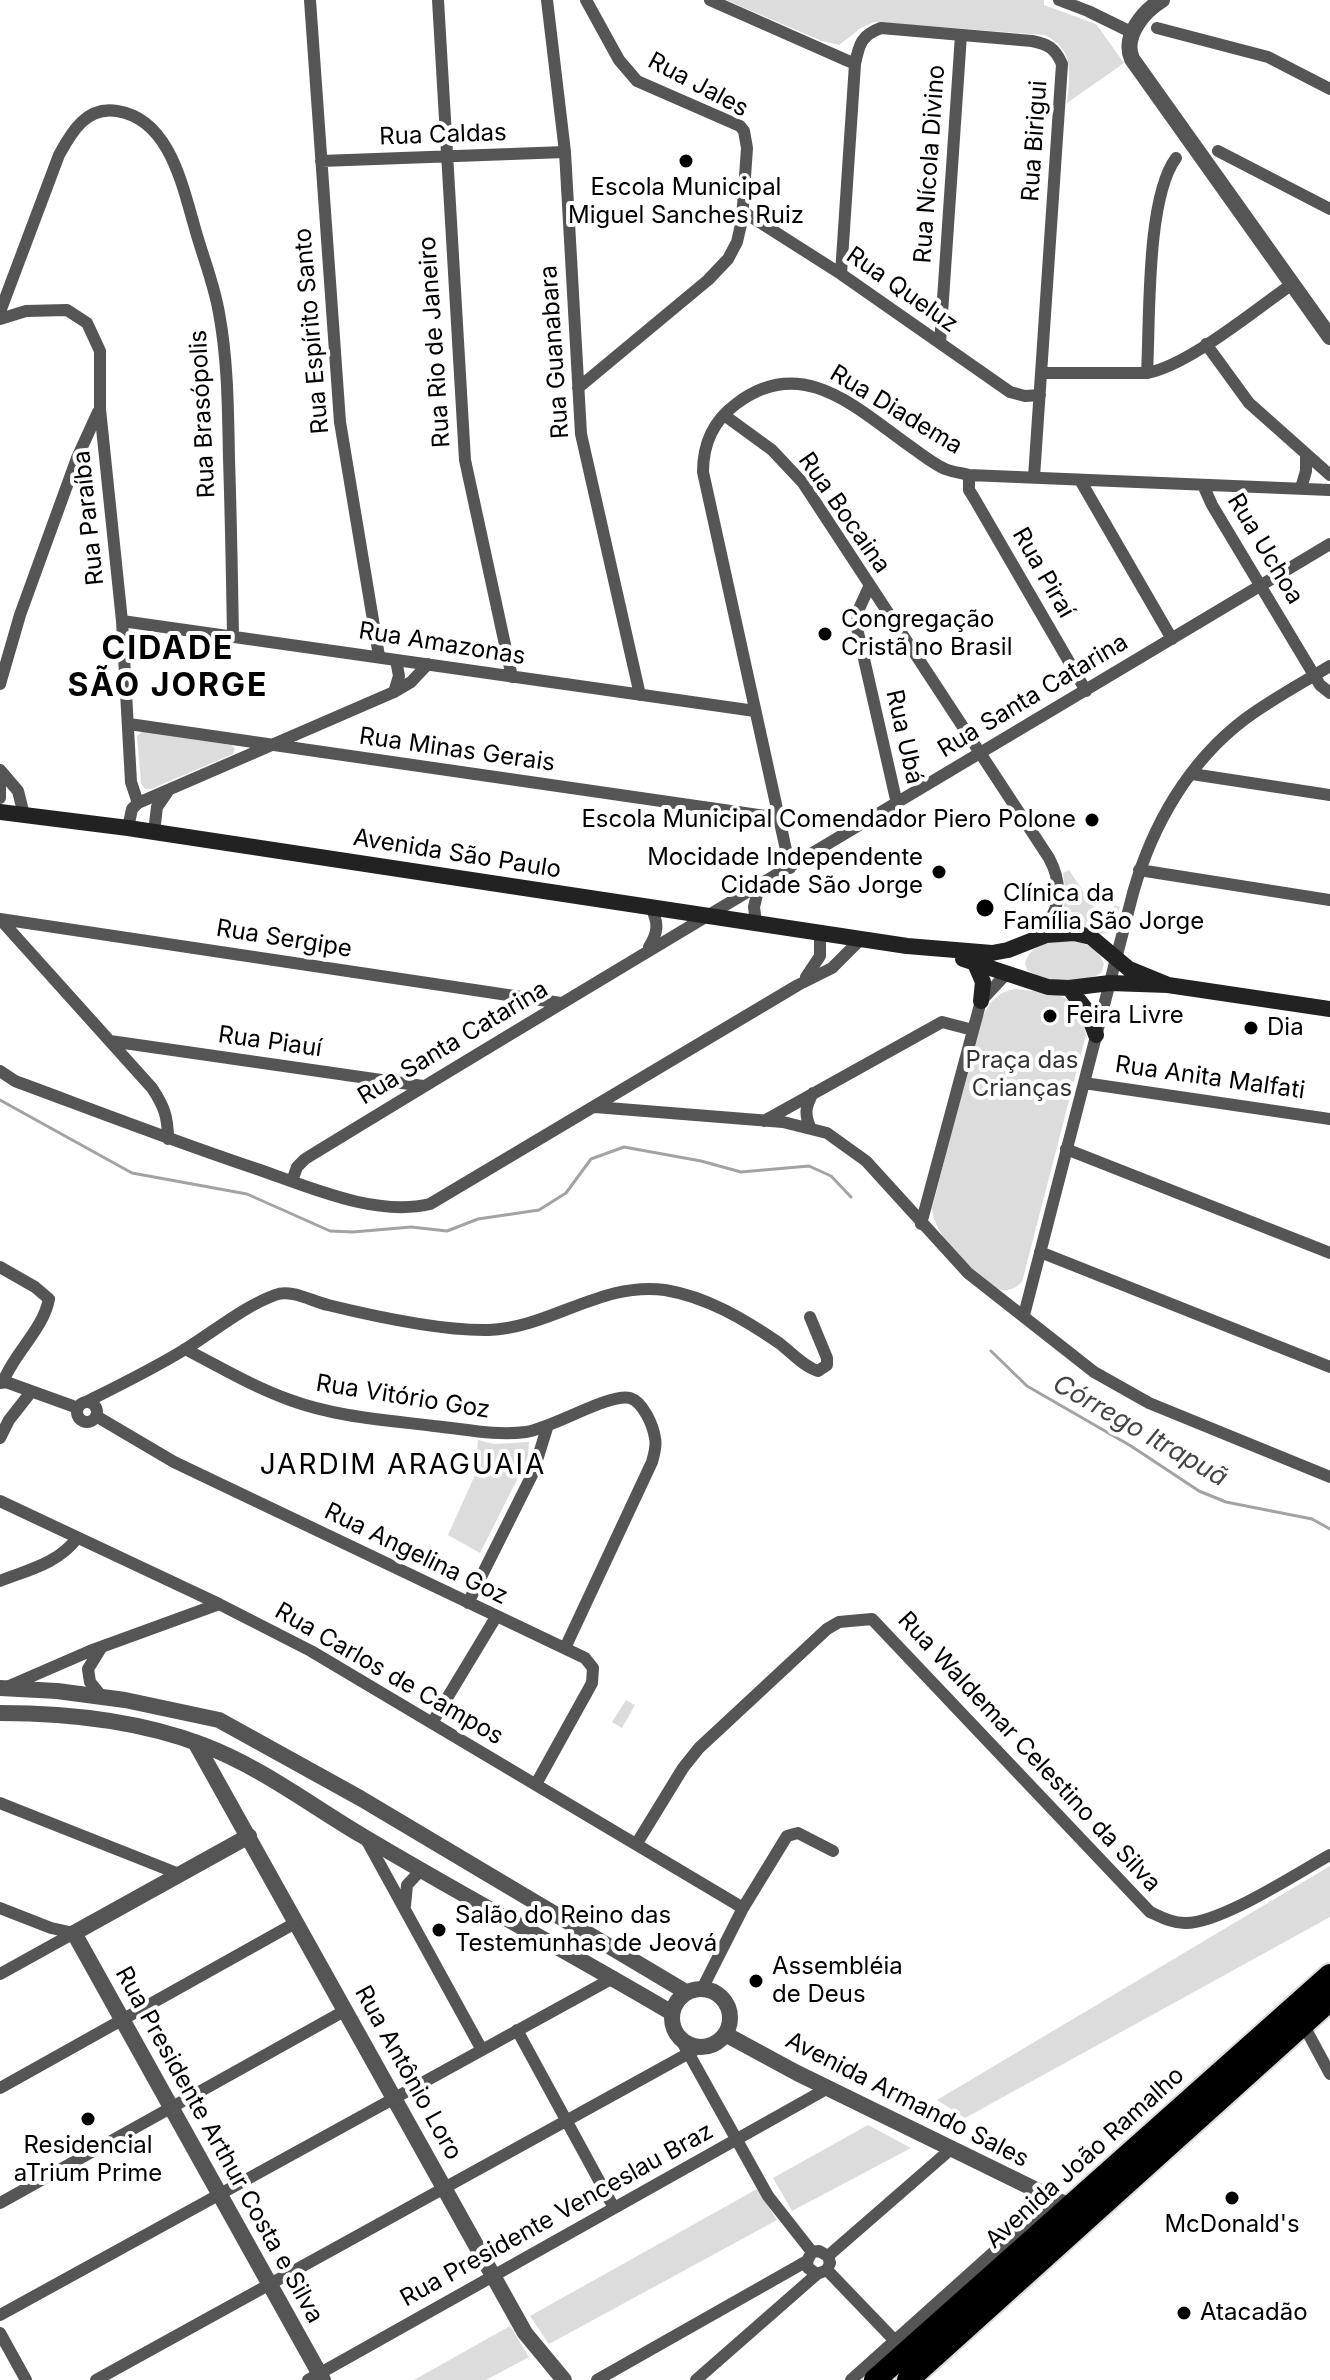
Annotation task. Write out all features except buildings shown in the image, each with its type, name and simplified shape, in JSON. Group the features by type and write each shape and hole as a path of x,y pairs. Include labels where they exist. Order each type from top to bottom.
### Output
{"highway":[{"name":"Avenida João Ramalho","path":"875,2380 900,2346 1061,2203 1330,1975"},
{"name":"Avenida João Ramalho","path":"908,2380 1330,2000"},
{"path":"1061,2203 1091,2217"}],"main road":[{"name":"Avenida São Paulo","path":"0,812 128,828 907,946 992,953 1065,932 1083,935 1117,956 1129,969 1168,985"},
{"path":"1008,972 1032,939"},
{"name":"Avenida São Paulo","path":"907,946 974,961 1039,985 1069,988 1110,983 1168,985 1330,1009"},
{"path":"974,961 983,982 981,1001"},
{"path":"1069,988 1087,1011 1096,1035"}],"street":[{"name":"Rua Espírito Santo","path":"310,0 340,422 379,656"},
{"name":"Rua Rio de Janeiro","path":"438,0 465,460 512,677"},
{"name":"Rua Guanabara","path":"547,0 565,152 583,442 640,695"},
{"name":"Rua Jales","path":"578,388 708,280 728,259 737,242 747,148 740,126 637,81 619,60 586,0"},
{"path":"710,0 855,64 841,274"},
{"path":"1059,0 1133,33"},
{"path":"1162,0 1148,9 1133,33 1129,52 1132,59 1330,337"},
{"name":"Rua Birigui","path":"855,64 861,40 881,28 1044,43 1053,47 1062,64 1034,477"},
{"path":"1157,28 1268,57 1330,89"},
{"name":"Rua Nícola Divino","path":"940,343 961,35"},
{"name":"Rua Brasópolis","path":"0,312 59,155 71,134 88,115 111,110 130,113 146,124 161,140 181,177 219,309 228,418 233,636"},
{"path":"1218,151 1330,209"},
{"name":"Rua Caldas","path":"321,161 565,152"},
{"path":"1147,373 1157,215 1162,184 1176,158"},
{"name":"Rua Queluz","path":"742,211 841,274 1010,392 1025,396 1040,395"},
{"path":"1041,373 1147,373 1162,370 1206,344 1291,285"},
{"name":"Rua Paraíba","path":"0,319 26,311 58,309 76,314 87,323 100,351 100,409 122,621 131,782 138,803"},
{"path":"1206,344 1249,403 1330,475"},
{"name":"Rua Diadema","path":"790,868 703,472 710,432 724,415 754,391 790,383 814,386 848,402 938,466 969,475 1330,490"},
{"path":"0,684 25,601 77,458 100,409"},
{"name":"Rua Bocaina","path":"724,415 772,450 803,483 1049,858 1059,885 1057,907 1050,922 1032,939"},
{"path":"1301,488 1306,455"},
{"name":"Rua Piraí","path":"969,475 969,490 1086,691"},
{"path":"1080,480 1172,639"},
{"name":"Rua Uchoa","path":"1203,485 1320,685 1330,693"},
{"name":"Rua Santa Catarina","path":"292,1181 297,1167 305,1159 423,1086 1330,544"},
{"name":"Rua Ubá","path":"869,587 858,611 857,628 897,804"},
{"name":"Rua Amazonas","path":"122,621 755,711"},
{"path":"394,692 399,676 396,660"},
{"path":"128,828 132,809 138,803 394,692 411,682 428,664"},
{"path":"1024,1315 1146,848 1167,806 1219,742 1243,720 1330,666"},
{"name":"Rua Minas Gerais","path":"129,724 779,818"},
{"path":"0,773 0,798"},
{"path":"0,773 18,791 24,815"},
{"path":"1192,774 1330,795"},
{"path":"154,832 157,807 169,790"},
{"path":"1139,870 1330,900"},
{"path":"756,923 754,907 759,886"},
{"path":"647,950 658,926 651,908"},
{"path":"0,919 152,1088 165,1107 168,1139"},
{"name":"Rua Sergipe","path":"0,919 561,1003"},
{"path":"798,985 818,963 822,950 820,933"},
{"path":"0,1071 15,1081 168,1139 338,1198 411,1208 430,1204 798,985 832,968 861,939"},
{"path":"921,1224 981,1001 1008,972"},
{"path":"764,1121 942,1022 973,1030"},
{"name":"Rua Piauí","path":"110,1041 423,1086"},
{"name":"Rua Anita Malfati","path":"1084,1083 1330,1119"},
{"path":"810,1127 806,1108 813,1093"},
{"path":"594,1107 764,1121 810,1127 827,1133 866,1161 968,1273 1094,1372 1161,1409 1330,1477"},
{"path":"1066,1149 1330,1253"},
{"path":"1040,1252 1330,1367"},
{"path":"0,1267 49,1299 42,1318 11,1362 2,1383"},
{"path":"89,1409 120,1385 185,1349 241,1312 278,1294 297,1295 326,1305 393,1318 491,1330 524,1324 607,1294 663,1290 691,1296 736,1316 818,1371 827,1365 827,1358 810,1317"},
{"name":"Rua Vitório Goz","path":"185,1349 290,1401 345,1415 480,1433 500,1434 547,1428 607,1401 631,1398 642,1407 655,1438 652,1462 565,1648"},
{"name":"Rua Angelina Goz","path":"2,1383 89,1409 174,1462 565,1648 590,1663 593,1668 592,1683 536,1784"},
{"path":"0,1438 9,1420 31,1392"},
{"path":"468,1603 533,1473 547,1428"},
{"name":"Rua Carlos de Campos","path":"0,1501 311,1651 743,1908"},
{"path":"0,1581 58,1557 77,1538"},
{"path":"2,1688 219,1604"},
{"path":"432,1723 496,1617"},
{"name":"Rua Waldemar Celestino da Silva","path":"637,1843 683,1768 699,1748 827,1629 839,1622 872,1619 1150,1912 1173,1922 1210,1919 1330,1855"},
{"path":"101,1648 91,1661 88,1676 103,1698"},
{"path":"2,1688 103,1698 209,1717 232,1726 694,1990 714,1991 726,2003 730,2020 725,2034 715,2043 690,2044 676,2053 670,2063"},
{"path":"0,1713 92,1719 195,1742 229,1756 672,2013 700,2061 701,2075 768,2196 809,2257 808,2268 822,2272 900,2346 851,2380"},
{"path":"195,1742 201,1724 209,1717"},
{"path":"220,1783 222,1768 235,1741 232,1726"},
{"name":"Rua Antônio Loro","path":"195,1742 532,2343 564,2380"},
{"path":"0,1803 179,1874"},
{"path":"672,2013 679,1997 694,1990 787,1836 798,1833 833,1851"},
{"path":"0,1974 249,1836"},
{"path":"365,1837 482,2050"},
{"path":"405,1910 407,1885 422,1869"},
{"path":"0,1908 51,1928 74,1933"},
{"path":"0,2088 297,1922"},
{"name":"Rua Presidente Arthur Costa e Silva","path":"74,1933 269,2284 317,2378"},
{"path":"0,2315 613,1978"},
{"path":"0,2203 346,2010"},
{"path":"1303,2024 1330,2074"},
{"path":"517,2030 614,2208"},
{"name":"Avenida Armando Sales","path":"725,2034 1061,2203"},
{"path":"96,2380 670,2063 690,2044"},
{"name":"Rua Presidente Venceslau Braz","path":"317,2378 828,2088"},
{"path":"828,2256 951,2149"},
{"path":"597,2380 819,2251 828,2256 830,2263 822,2272 696,2380"},
{"path":"0,2333 26,2380"}],"green space":[{"path":"726,0 1044,0 1044,5 1096,24 1124,63 1067,103 1069,73 1066,55 1061,47 1044,35 874,22 839,45 822,41"},
{"path":"143,731 235,748 233,754 145,789 141,783 137,736"},
{"path":"1069,870 1098,913 1107,914 1115,905 1120,907 1110,933 1098,934 1063,921 1063,873"},
{"path":"1068,939 1085,944 1099,953 1104,964 1101,973 1064,981 1044,978 1027,970 1025,963 1028,956 1037,947"},
{"name":"Praça das Crianças","path":"1016,989 1053,994 1071,1002 1083,1020 1086,1035 1022,1282 1005,1290 983,1280 959,1258 940,1231 932,1208 980,1024 993,1000 1002,993"},
{"path":"478,1440 494,1444 529,1442 528,1458 480,1553 448,1535 475,1475"},
{"path":"626,1700 635,1705 622,1728 612,1722"},
{"path":"1330,1866 1330,1917 965,2118 937,2100"},
{"path":"868,2125 911,2148 792,2211 773,2178"},
{"path":"757,2189 777,2220 549,2344 530,2316"},
{"path":"510,2326 529,2357 486,2380 414,2380"}],"waterway":[{"name":"Córrego Itrapuã","path":"0,1100 132,1173 247,1194 330,1231 411,1227 447,1231 478,1219 539,1210 566,1193 591,1159 624,1147 741,1172 809,1166 831,1176 851,1197"},
{"name":"Córrego Itrapuã","path":"991,1351 1027,1386 1131,1446 1199,1491 1226,1502 1312,1519 1330,1529"}],"place":[{"name":"Escola Municipal Miguel Sanches Ruiz","path":"686,161"},
{"name":"Congregação Cristã no Brasil","path":"825,634"},
{"name":"Escola Municipal Comendador Piero Polone","path":"1092,820"},
{"name":"Mocidade Independente Cidade São Jorge","path":"939,872"},
{"name":"Clínica da Família São Jorge","path":"985,908"},
{"name":"Feira Livre","path":"1050,1016"},
{"name":"Dia","path":"1251,1028"},
{"name":"Salão do Reino das Testemunhas de Jeová","path":"439,1930"},
{"name":"Assembléia de Deus","path":"756,1981"},
{"name":"Residencial aTrium Prime","path":"88,2119"},
{"name":"McDonald's","path":"1232,2198"},
{"name":"Atacadão","path":"1184,2313"}],"district":[{"name":"CIDADE SÃO JORGE","path":"168,668"},
{"name":"JARDIM ARAGUAIA","path":"403,1466"}]}
